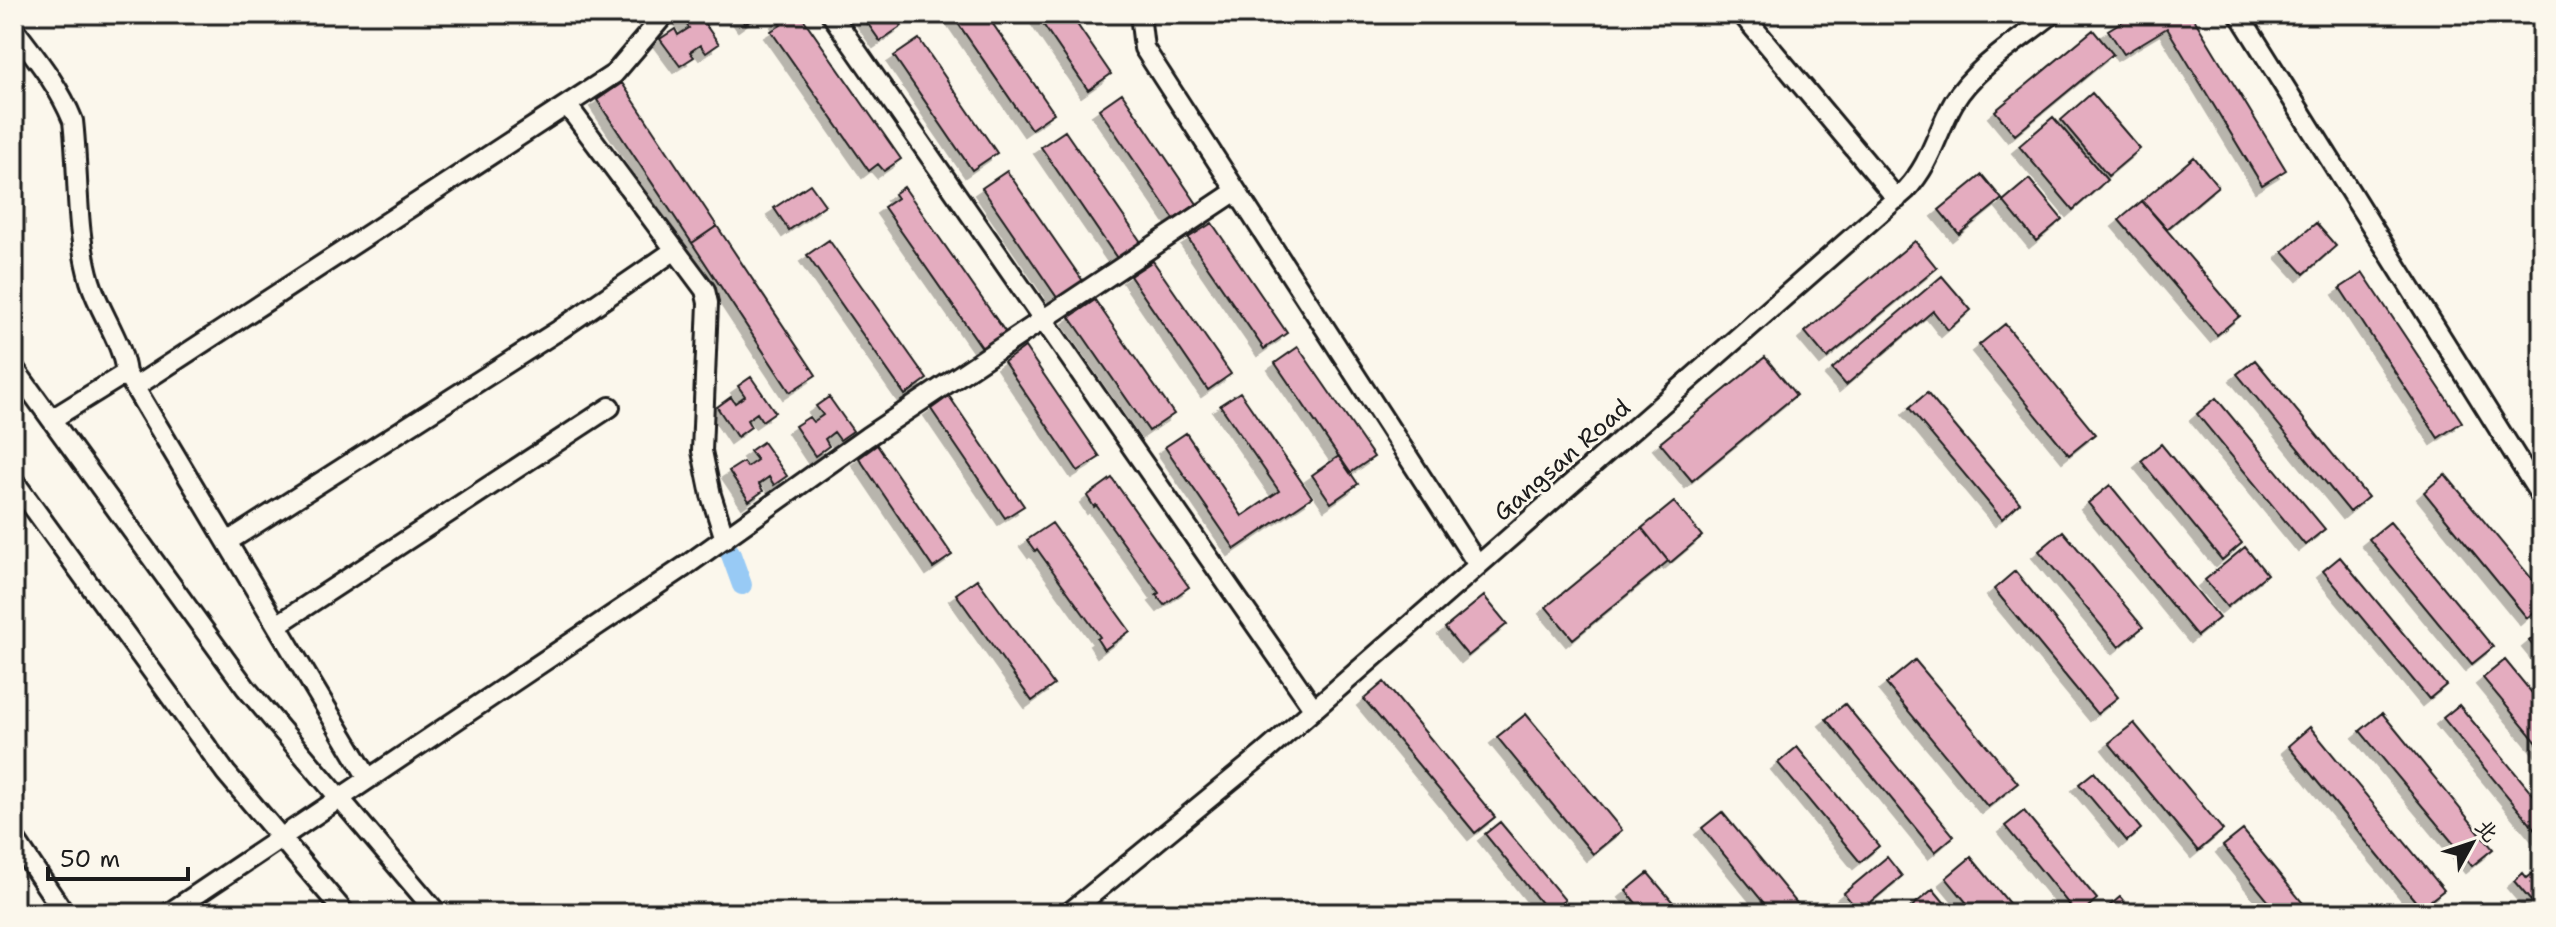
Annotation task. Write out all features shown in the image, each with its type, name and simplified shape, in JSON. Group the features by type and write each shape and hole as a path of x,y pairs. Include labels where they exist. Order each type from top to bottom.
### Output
{"street":[{"path":"52,419 130,380 614,74 665,14"},
{"path":"831,14 1314,709"},
{"path":"1140,14 1144,48 1478,565"},
{"path":"1742,14 1897,199"},
{"name":"Gangsan Road","path":"1069,913 1314,709 1897,199 1920,176 1954,102 1976,75 2052,14"},
{"path":"2239,14 2542,498"},
{"path":"14,29 65,100 73,121 84,256 99,306 124,354 130,380 368,778"},
{"path":"567,105 705,290 708,303 702,451 711,495 725,539"},
{"path":"169,913 725,539 867,437 1236,191"},
{"path":"227,542 559,330 675,250"},
{"path":"14,368 246,688 437,913"},
{"path":"277,625 610,407"},
{"path":"14,481 226,773 345,913"},
{"path":"14,838 64,913"}],"building":[{"path":"688,14 698,14 719,44 706,53 700,45 690,52 694,57 680,66 660,39 675,29 678,35 689,28 682,18"},
{"path":"738,14 759,14 745,24"},
{"path":"786,14 800,14 901,159 884,171 878,164 869,171 771,31 781,25 778,20"},
{"path":"861,14 894,14 902,26 880,41"},
{"path":"986,14 1054,113 1031,129 953,16"},
{"path":"1036,14 1070,14 1111,74 1088,90"},
{"path":"2134,14 2167,14 2170,19 2178,14 2191,14 2286,170 2262,185 2167,28 2124,54 2108,30"},
{"path":"2093,30 2113,54 2015,135 1995,111"},
{"path":"919,39 997,153 972,170 894,56"},
{"path":"622,83 717,226 692,243 597,100"},
{"path":"1122,93 1197,204 1174,219 1099,109"},
{"path":"2092,93 2140,149 2108,176 2061,120"},
{"path":"2053,117 2107,180 2073,210 2019,146"},
{"path":"1065,131 1143,245 1119,261 1041,147"},
{"path":"2194,157 2218,186 2167,229 2142,201"},
{"path":"1007,171 1085,284 1060,302 982,188"},
{"path":"1982,175 2002,199 1959,234 1939,210"},
{"path":"2029,179 2062,219 2036,241 2003,201"},
{"path":"810,184 825,205 789,230 774,208"},
{"path":"904,187 1006,333 983,349 884,207 897,198 894,194"},
{"path":"2142,201 2240,316 2217,335 2119,220"},
{"path":"1212,223 1287,333 1264,349 1188,238"},
{"path":"2316,223 2336,246 2304,274 2283,251"},
{"path":"717,226 816,375 790,392 692,243"},
{"path":"829,240 927,379 905,395 807,255"},
{"path":"1915,241 1937,268 1827,358 1805,332"},
{"path":"1153,261 1231,374 1208,390 1130,276"},
{"path":"2363,273 2462,422 2438,438 2340,288"},
{"path":"1942,276 1971,310 1948,330 1933,311 1846,385 1832,369"},
{"path":"1095,300 1174,414 1149,431 1070,317"},
{"path":"2005,324 2095,434 2069,455 1979,345"},
{"path":"1025,347 1100,457 1078,471 1004,362"},
{"path":"1298,347 1374,457 1350,473 1275,363"},
{"path":"1765,357 1796,395 1692,481 1660,443"},
{"path":"2255,360 2368,497 2350,512 2237,374"},
{"path":"751,377 775,412 762,421 757,413 747,420 751,427 737,437 717,407 731,397 735,403 745,396 738,386"},
{"path":"1240,392 1312,497 1235,549 1165,447 1186,433 1242,516 1279,491 1220,405"},
{"path":"1927,393 2020,503 2002,519 1909,408"},
{"path":"949,396 1024,506 1005,518 931,409"},
{"path":"829,397 853,431 840,440 834,432 825,439 829,446 815,456 795,426 809,417 813,422 823,415 816,406"},
{"path":"2216,398 2325,529 2305,545 2197,414"},
{"path":"763,442 787,476 774,485 769,477 759,484 763,491 749,501 729,471 743,462 747,467 757,460 750,451"},
{"path":"2161,444 2242,543 2222,560 2141,461"},
{"path":"877,445 952,555 933,568 859,458"},
{"path":"1339,456 1358,484 1331,503 1312,475"},
{"path":"2445,474 2542,591 2542,605 2527,618 2424,492"},
{"path":"1112,478 1189,587 1164,605 1156,595 1159,593 1087,496"},
{"path":"2110,485 2219,618 2197,636 2088,503"},
{"path":"1674,502 1702,536 1670,563 1642,528"},
{"path":"2390,522 2493,647 2472,664 2369,539"},
{"path":"1052,523 1130,631 1104,650 1097,639 1100,637 1037,549 1035,551 1027,540"},
{"path":"1642,528 1668,561 1573,639 1546,607"},
{"path":"2063,531 2143,627 2119,647 2039,551"},
{"path":"2245,547 2267,574 2227,607 2205,580"},
{"path":"2340,557 2446,685 2429,699 2323,571"},
{"path":"2015,571 2118,697 2097,714 1994,589"},
{"path":"977,579 1054,685 1032,701 956,594"},
{"path":"1484,596 1507,624 1468,656 1445,628"},
{"path":"2542,630 2542,657 2529,641"},
{"path":"1915,660 2018,783 1988,807 1886,684"},
{"path":"2505,660 2542,705 2542,749 2483,678"},
{"path":"1384,682 1495,817 1475,833 1364,699"},
{"path":"1845,704 1954,836 1935,852 1826,719"},
{"path":"2459,705 2542,805 2542,838 2443,718"},
{"path":"2382,713 2493,849 2472,866 2360,731"},
{"path":"1526,714 1622,830 1593,854 1497,737"},
{"path":"2134,723 2223,830 2198,851 2109,743"},
{"path":"2310,727 2444,890 2421,908 2288,746"},
{"path":"1797,747 1879,846 1860,862 1778,763"},
{"path":"2094,772 2141,829 2127,841 2079,784"},
{"path":"2024,811 2097,899 2081,913 2076,913 2005,826"},
{"path":"1722,812 1805,913 1772,913 1702,828"},
{"path":"1500,822 1565,900 1549,913 1485,834"},
{"path":"2243,830 2311,913 2278,913 2223,846"},
{"path":"1887,857 1902,876 1859,912 1844,893"},
{"path":"1971,857 2017,913 1975,913 1946,878"},
{"path":"2542,866 2542,892 2531,901 2514,881 2523,873 2527,878"},
{"path":"1648,873 1682,913 1644,913 1626,891"},
{"path":"1933,889 1953,913 1904,913"},
{"path":"2120,897 2134,913 2101,913"}],"waterway":[{"path":"730,552 742,585"}]}
